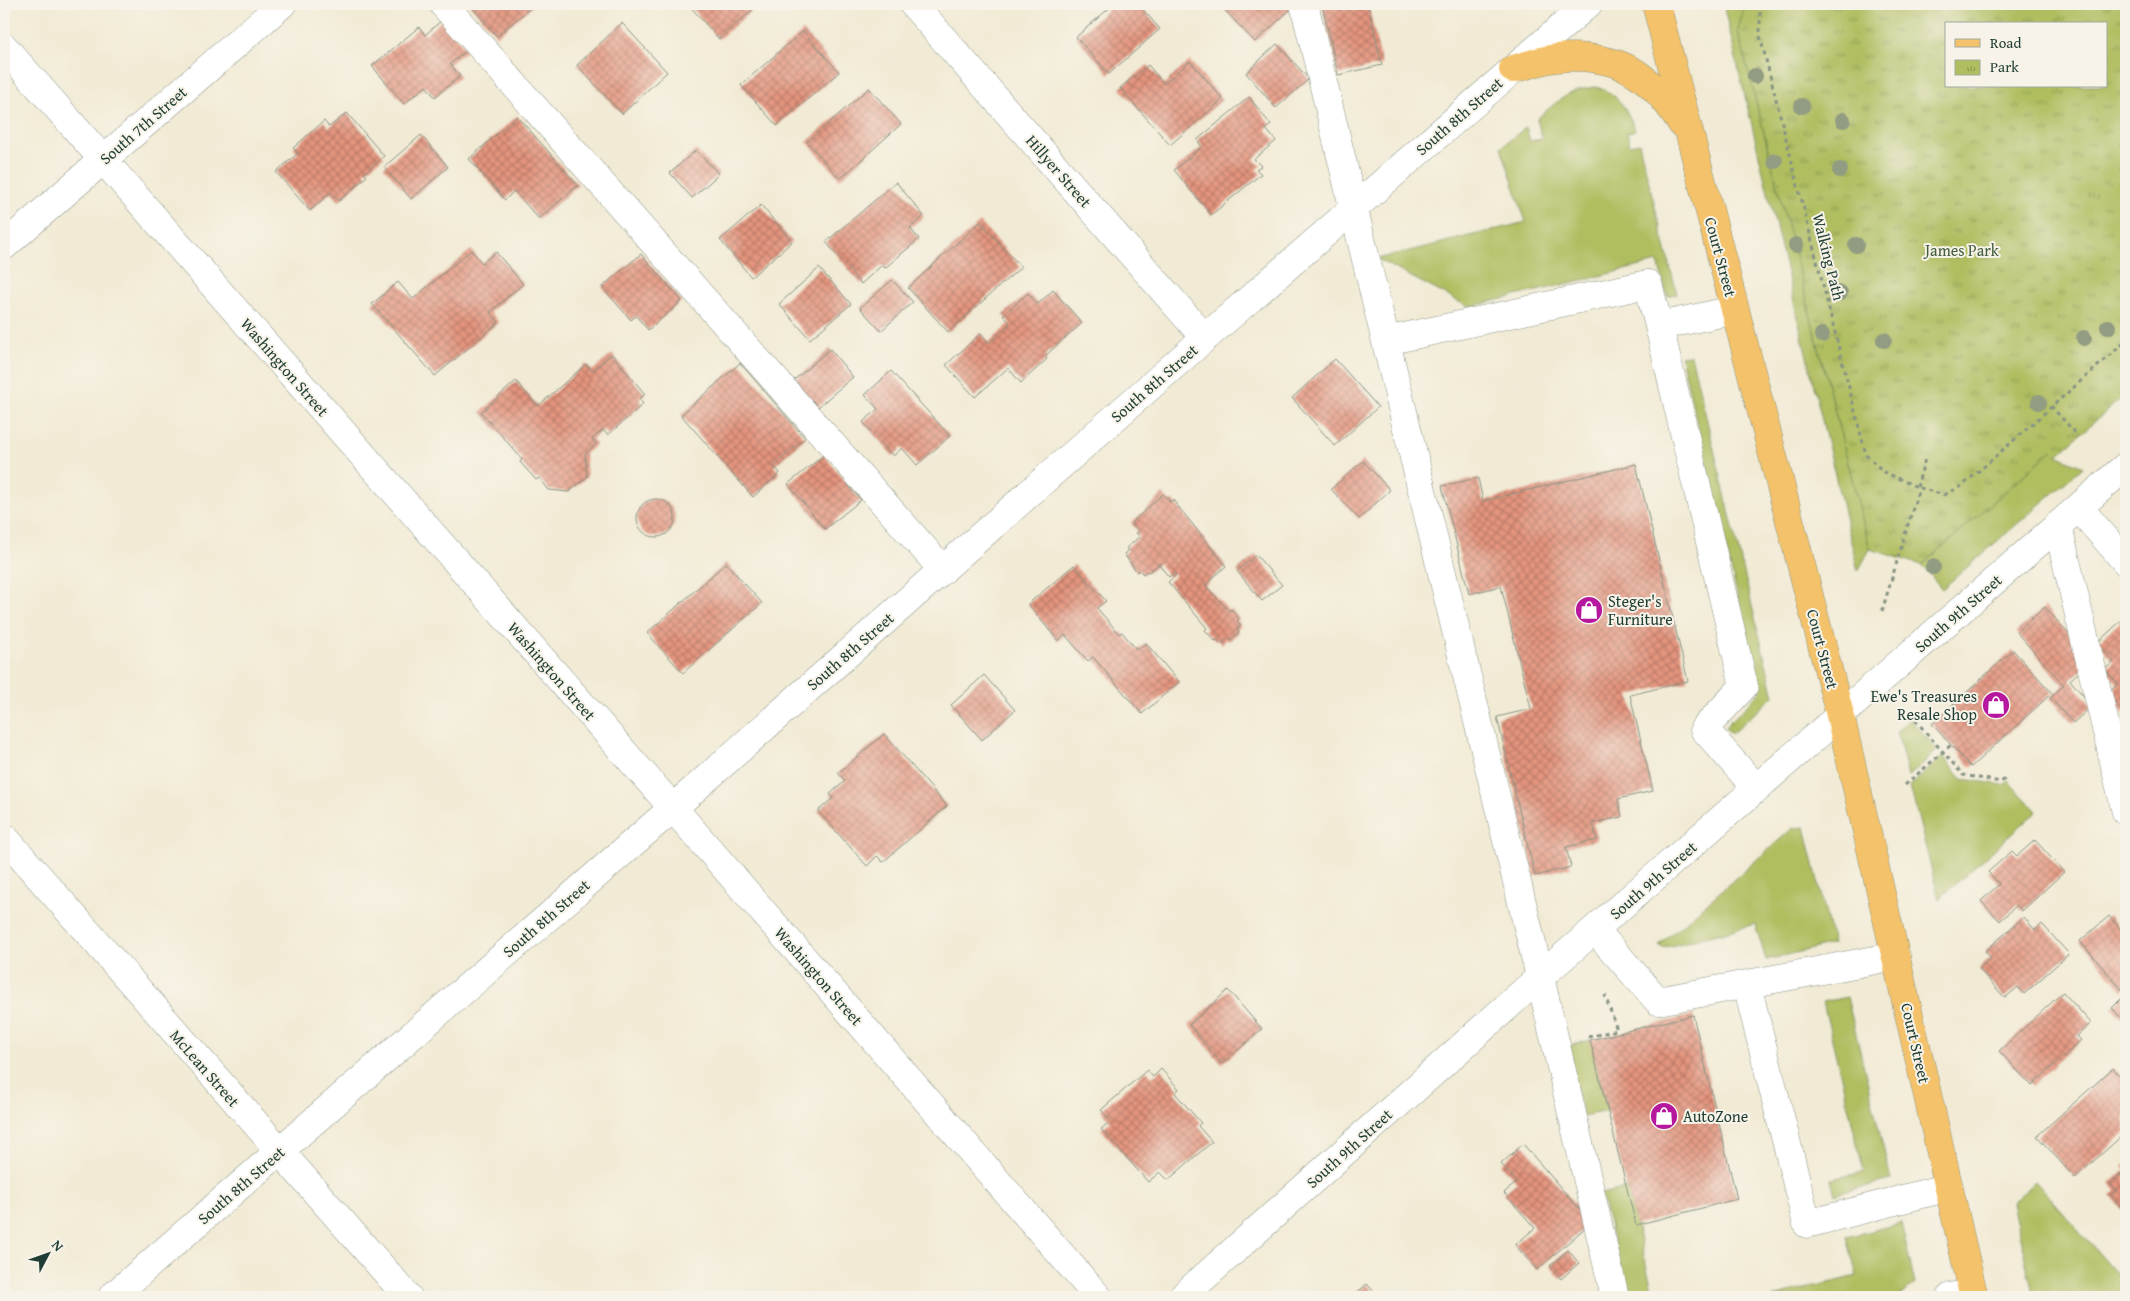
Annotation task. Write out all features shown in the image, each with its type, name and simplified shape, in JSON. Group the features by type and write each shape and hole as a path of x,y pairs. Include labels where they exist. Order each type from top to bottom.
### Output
{"main road":[{"name":"Court Street","path":"1656,4 1840,715 1949,1187 1966,1295"},
{"path":"1513,69 1551,58 1587,58 1613,63 1635,73 1667,102 1689,134"}],"street":[{"name":"South 7th Street","path":"4,246 282,4"},
{"path":"444,4 942,570"},
{"name":"Hillyer Street","path":"914,4 1205,338"},
{"path":"1304,4 1557,1046 1615,1297"},
{"name":"South 8th Street","path":"112,1297 673,808 1205,338 1588,4"},
{"name":"Washington Street","path":"4,47 673,808 1098,1297"},
{"path":"1386,341 1648,284 1744,686 1704,729 1757,789"},
{"path":"1659,326 1735,310"},
{"name":"South 9th Street","path":"1182,1297 1540,977 2126,466"},
{"path":"2079,508 2126,562"},
{"path":"2058,527 2126,812"},
{"name":"McLean Street","path":"4,839 408,1297"},
{"path":"1595,930 1658,1001 1896,956"},
{"path":"1747,985 1806,1224 1949,1187"}],"path":[{"name":"Walking Path","path":"1760,4 1760,36 1866,455 1884,472 1917,487 1944,495 1962,486 2126,341"},
{"path":"2051,406 2078,436"},
{"path":"1882,611 1925,460"},
{"path":"1910,714 1964,775 2001,782 2005,779"},
{"path":"1905,785 1951,744"},
{"path":"1557,1046 1617,1030 1604,989"}],"green space":[{"path":"1723,4 1745,4 1738,31 1870,549 1858,571"},
{"name":"James Park","path":"1745,4 2126,4 2126,394 2057,455 2052,450 1922,565 1870,549 1738,31"},
{"path":"1596,87 1610,93 1621,103 1629,115 1635,130 1627,133 1630,145 1639,143 1677,294 1667,296 1658,262 1469,307 1377,259 1526,222 1501,147 1526,127 1530,141 1542,139 1537,119 1564,97 1586,88"},
{"path":"1691,355 1774,696 1731,734 1725,727 1760,692 1681,356"},
{"path":"2053,449 2057,455 2083,467 1942,589 1922,565"},
{"path":"1910,719 1938,750 1908,777 1897,731"},
{"path":"1943,756 1962,779 2004,785 2008,781 2037,811 1939,899 1910,786"},
{"path":"1805,827 1833,944 1766,960 1755,924 1663,948 1659,945 1793,828"},
{"path":"1847,997 1891,1180 1835,1194 1831,1179 1864,1172 1823,1002"},
{"path":"1590,1040 1607,1111 1583,1116 1566,1047"},
{"path":"2035,1181 2126,1284 2126,1292 2120,1297 2034,1297 2012,1203"},
{"path":"1627,1188 1654,1297 1629,1297 1601,1194"},
{"path":"1901,1223 1915,1284 1898,1297 1773,1297 1857,1276 1847,1237"}],"building":[{"path":"469,4 535,4 497,36"},
{"path":"688,4 759,4 719,39"},
{"path":"1114,4 1138,4 1160,29 1109,74 1076,37"},
{"path":"1219,4 1288,4 1292,8 1255,42"},
{"path":"1322,4 1368,4 1382,65 1338,75"},
{"path":"442,20 467,50 450,64 460,76 435,97 426,86 404,104 372,66 419,27 425,35"},
{"path":"622,23 667,72 622,114 577,65"},
{"path":"803,31 839,72 777,126 741,85"},
{"path":"1277,44 1309,79 1276,108 1246,73"},
{"path":"1190,61 1223,99 1170,145 1120,88 1148,65 1164,84"},
{"path":"869,88 901,124 840,179 807,142"},
{"path":"1249,97 1271,125 1266,129 1276,141 1254,159 1261,166 1256,169 1261,174 1211,215 1174,170 1202,147 1197,140"},
{"path":"347,113 384,156 364,173 367,176 339,201 331,192 310,211 276,172 298,153 293,148 324,121 329,127"},
{"path":"517,116 578,185 539,219 514,191 505,200 469,159"},
{"path":"421,135 448,167 411,199 384,167"},
{"path":"696,150 719,174 692,198 670,173"},
{"path":"896,182 924,216 910,228 919,239 885,268 882,265 861,284 826,242"},
{"path":"761,205 792,242 751,277 720,240"},
{"path":"980,222 1021,267 948,332 908,288"},
{"path":"471,250 482,263 496,252 523,284 490,312 499,322 435,376 372,304 398,282 413,299"},
{"path":"641,254 682,301 648,330 636,316 631,320 602,287"},
{"path":"819,268 851,304 810,339 779,304"},
{"path":"892,280 913,302 881,331 860,308"},
{"path":"1053,290 1082,323 1045,356 1047,359 1021,383 1008,368 975,397 946,365 981,333 989,343 1010,323 1003,315 1028,293 1038,304"},
{"path":"830,349 853,377 818,407 794,380"},
{"path":"612,354 645,394 639,399 643,404 608,435 603,430 592,439 596,444 585,454 587,477 569,492 549,490 539,478 536,480 520,462 522,459 481,412 516,381 538,406 586,364 592,371"},
{"path":"1335,359 1378,407 1335,446 1292,398"},
{"path":"740,363 805,438 774,466 780,473 753,497 681,415"},
{"path":"891,371 950,436 917,465 902,448 893,456 863,422 878,409 865,395"},
{"path":"824,455 861,500 825,529 788,484"},
{"path":"1363,461 1390,490 1359,519 1331,489"},
{"path":"1636,464 1688,681 1630,695 1653,791 1618,799 1622,817 1593,823 1597,840 1566,847 1571,867 1535,876 1497,717 1531,709 1501,586 1469,594 1442,486 1478,478 1483,501"},
{"path":"1163,494 1170,502 1173,500 1226,566 1205,585 1229,611 1231,609 1241,625 1237,629 1239,632 1229,641 1227,639 1222,644 1217,640 1215,641 1205,630 1207,628 1168,582 1176,575 1174,573 1169,577 1160,566 1160,563 1149,572 1147,571 1143,574 1139,570 1137,572 1124,554 1128,550 1126,548 1140,536 1136,533 1138,531 1131,523"},
{"path":"656,499 669,505 675,518 669,531 656,537 643,531 637,518 643,505"},
{"path":"1256,555 1282,585 1262,601 1237,571"},
{"path":"726,563 762,603 683,673 647,633"},
{"path":"1074,565 1106,601 1097,608 1119,634 1122,632 1137,650 1146,643 1179,682 1142,714 1093,657 1088,661 1065,635 1058,641 1028,604"},
{"path":"2045,607 2074,640 2085,667 2070,680 2092,706 2073,723 2050,698 2064,685 2016,632"},
{"path":"2122,620 2126,625 2126,715 2107,694 2118,684 2105,669 2114,662 2097,643"},
{"path":"2013,650 2052,693 1971,767 1932,724"},
{"path":"984,675 1015,710 982,740 951,705"},
{"path":"884,734 947,806 883,862 877,856 867,866 818,811 833,798 830,794 845,781 838,773"},
{"path":"2035,840 2064,872 2022,911 2017,905 2000,921 1981,901 1999,884 1988,872 2012,851 2017,856"},
{"path":"2109,916 2126,936 2126,988 2123,991 2080,941"},
{"path":"2024,917 2035,930 2042,924 2069,954 2024,994 2018,987 2005,998 1979,969 1991,958 1985,951"},
{"path":"1228,990 1262,1029 1222,1064 1189,1025"},
{"path":"2063,992 2091,1023 2077,1036 2081,1040 2032,1086 1999,1051"},
{"path":"2126,994 2126,1023 2112,1008"},
{"path":"1693,1015 1737,1199 1636,1225 1590,1040"},
{"path":"2113,1068 2126,1083 2126,1132 2075,1178 2037,1136"},
{"path":"1161,1069 1179,1089 1175,1093 1201,1123 1198,1126 1212,1142 1168,1180 1160,1172 1148,1182 1101,1129 1111,1121 1101,1110 1147,1070 1153,1077"},
{"path":"1523,1144 1586,1217 1587,1226 1537,1270 1515,1245 1535,1228 1504,1193 1517,1182 1501,1164"},
{"path":"2126,1170 2126,1213 2111,1196 2116,1191 2110,1183"},
{"path":"1568,1250 1579,1263 1561,1279 1550,1266"},
{"path":"1367,1284 1379,1297 1352,1297"}],"place":[{"name":"Steger's Furniture","path":"1589,610"},
{"name":"Ewe's Treasures Resale Shop","path":"1996,705"},
{"name":"AutoZone","path":"1664,1116"}]}
